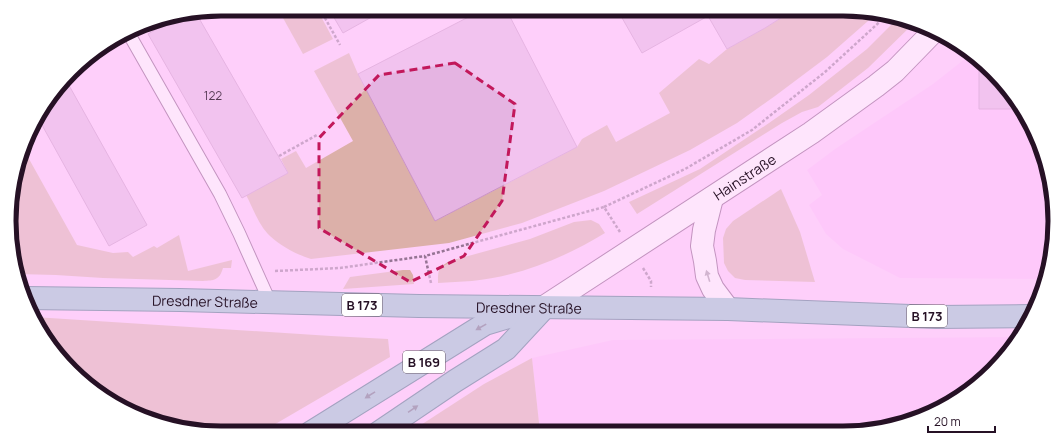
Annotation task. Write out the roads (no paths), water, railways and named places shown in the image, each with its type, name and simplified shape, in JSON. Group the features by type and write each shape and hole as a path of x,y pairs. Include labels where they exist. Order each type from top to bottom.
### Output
{"main road":[{"name":"Hainstraße","path":"544,307 811,133 895,71 930,35"},
{"path":"712,198 704,230 702,246 707,276 713,290 728,309"},
{"name":"Dresdner Straße","path":"32,298 436,306 728,309 936,317 1025,316"},
{"name":"B 169","path":"388,426 506,349 544,307"},
{"name":"B 169","path":"321,426 485,324 544,307"}],"lane":[{"path":"130,37 220,194 257,271 270,302"}]}
